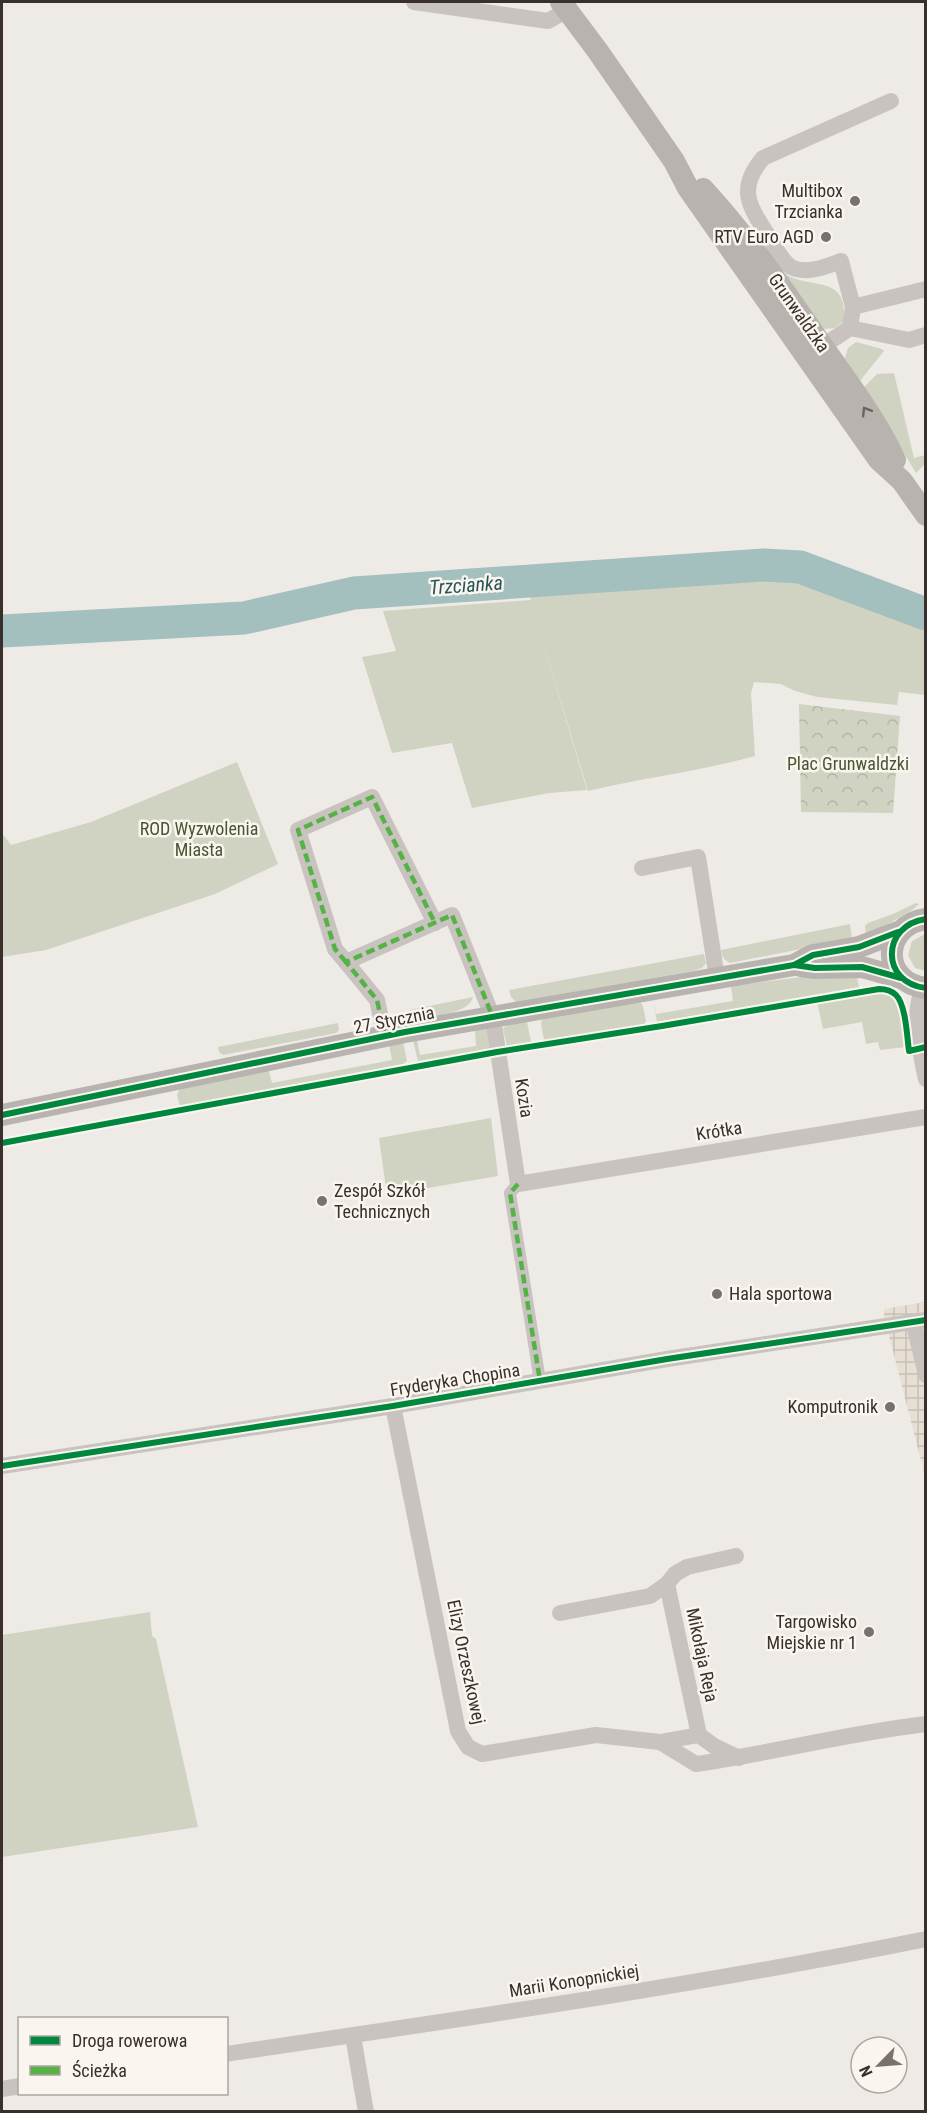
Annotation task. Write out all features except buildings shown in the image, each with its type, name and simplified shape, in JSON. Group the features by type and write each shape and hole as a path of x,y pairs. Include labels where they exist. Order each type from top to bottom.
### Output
{"main road":[{"name":"Grunwaldzka","path":"564,5 674,161 680,176 709,218 814,352 854,392 892,454 902,481 926,515"},
{"name":"Grunwaldzka","path":"674,161 690,174 732,221 768,269 814,352"},
{"name":"27 Stycznia","path":"794,965 813,955 859,947 898,932 923,914"},
{"path":"898,932 891,950 895,970 901,978"},
{"name":"27 Stycznia","path":"2,1115 385,1036 794,965 815,968 862,967 901,978 909,984 924,988"}],"street":[{"path":"414,2 548,21 564,5"},
{"path":"850,328 853,307 841,261 820,268 804,270 790,267 752,211 748,197 749,182 754,169 763,158 891,101"},
{"path":"853,307 926,289"},
{"path":"814,352 850,328 909,340 926,335"},
{"path":"346,962 435,923 372,797 298,830 334,949 377,1000 385,1036"},
{"path":"642,868 698,856 717,978"},
{"name":"Kozia","path":"435,923 452,915 493,1018 519,1184"},
{"path":"924,988 919,997 918,1022 926,1079"},
{"name":"Krótka","path":"519,1184 926,1118"},
{"path":"519,1184 510,1193 540,1381"},
{"path":"919,1321 926,1375"},
{"name":"Fryderyka Chopina","path":"2,1466 393,1406 919,1321"},
{"name":"Elizy Orzeszkowej","path":"393,1406 458,1731 468,1747 482,1754 596,1735 660,1742 696,1764 740,1758 876,1730 926,1724"},
{"path":"560,1613 650,1596 668,1584 675,1574 687,1567 736,1556"},
{"name":"Mikołaja Reja","path":"668,1584 699,1735"},
{"path":"660,1742 699,1735 714,1746 740,1758"},
{"name":"Marii Konopnickiej","path":"228,2054 699,1981 926,1939"},
{"path":"353,2036 366,2112"},
{"path":"2,2089 18,2086"}],"green space":[{"path":"784,273 833,289 840,295 844,306 844,321 835,328 823,329"},
{"path":"856,342 884,351 859,382 845,358 848,348"},
{"path":"894,373 914,458 925,455 925,464 916,473 864,387 877,374"},
{"path":"764,566 800,569 925,615 925,695 899,692 897,705 817,697 795,691 781,684 754,682 751,693 755,756 588,791 535,616 587,790 549,793 472,808 452,743 392,753 362,657 396,651 383,611 531,600 526,584"},
{"name":"Plac Grunwaldzki","path":"799,704 900,716 893,813 801,812"},
{"name":"ROD Wyzwolenia Miasta","path":"237,762 278,864 215,894 46,950 2,957 2,833 11,845 91,822"},
{"path":"916,903 919,904 912,910 866,937 865,926 868,923"},
{"path":"850,924 852,939 730,963 726,961 721,952 721,950"},
{"path":"926,934 925,971 915,968 908,955 912,941"},
{"path":"704,954 706,963 702,968 693,971 516,1002 509,990"},
{"path":"840,972 856,973 859,987 657,1022 653,999 656,1014 733,1001 731,986"},
{"path":"887,992 893,996 900,1009 905,1047 880,1050 878,1042 866,1044 862,1022 823,1029 817,1002"},
{"path":"473,997 464,1008 456,1011 412,1019 410,1010"},
{"path":"640,1002 646,1021 644,1025 544,1040 541,1024 546,1018"},
{"path":"527,1022 531,1042 507,1046 503,1029 505,1026"},
{"path":"338,1023 339,1030 336,1033 223,1055 219,1052 218,1047"},
{"path":"475,1030 489,1030 494,1049 418,1061 413,1040 417,1040 420,1055 476,1046"},
{"path":"403,1042 407,1061 403,1064 180,1106 177,1095 180,1088 268,1068 272,1083 392,1060 389,1045"},
{"path":"491,1118 498,1176 387,1195 379,1138"},
{"path":"150,1612 152,1636 156,1639 198,1827 2,1857 2,1635"}],"shaded area":[{"path":"925,1302 925,1476 884,1309"}],"waterway":[{"name":"Trzcianka","path":"2,631 244,618 354,593 764,565 800,567 926,614"}],"marked path":[{"path":"346,962 335,949 298,830 372,797 435,923"},
{"path":"385,1036 377,1000 346,962 452,915 493,1018"},
{"path":"518,1184 510,1193 540,1381"}],"cycle path":[{"path":"926,919 911,923 901,932 894,942 892,954 894,966 900,976 911,984 926,988"},
{"path":"2,1115 405,1032 794,965 813,955 859,947 898,932"},
{"path":"794,965 815,968 862,967 901,978"},
{"path":"2,1143 497,1052 879,989 892,992 902,1006 909,1051 926,1047"},
{"path":"2,1466 393,1406 667,1359 926,1320"}],"place":[{"name":"Multibox Trzcianka","path":"855,201"},
{"name":"RTV Euro AGD","path":"826,237"},
{"name":"Zespół Szkół Technicznych","path":"322,1201"},
{"name":"Hala sportowa","path":"717,1294"},
{"name":"Komputronik","path":"890,1407"},
{"name":"Targowisko Miejskie nr 1","path":"869,1632"}]}
